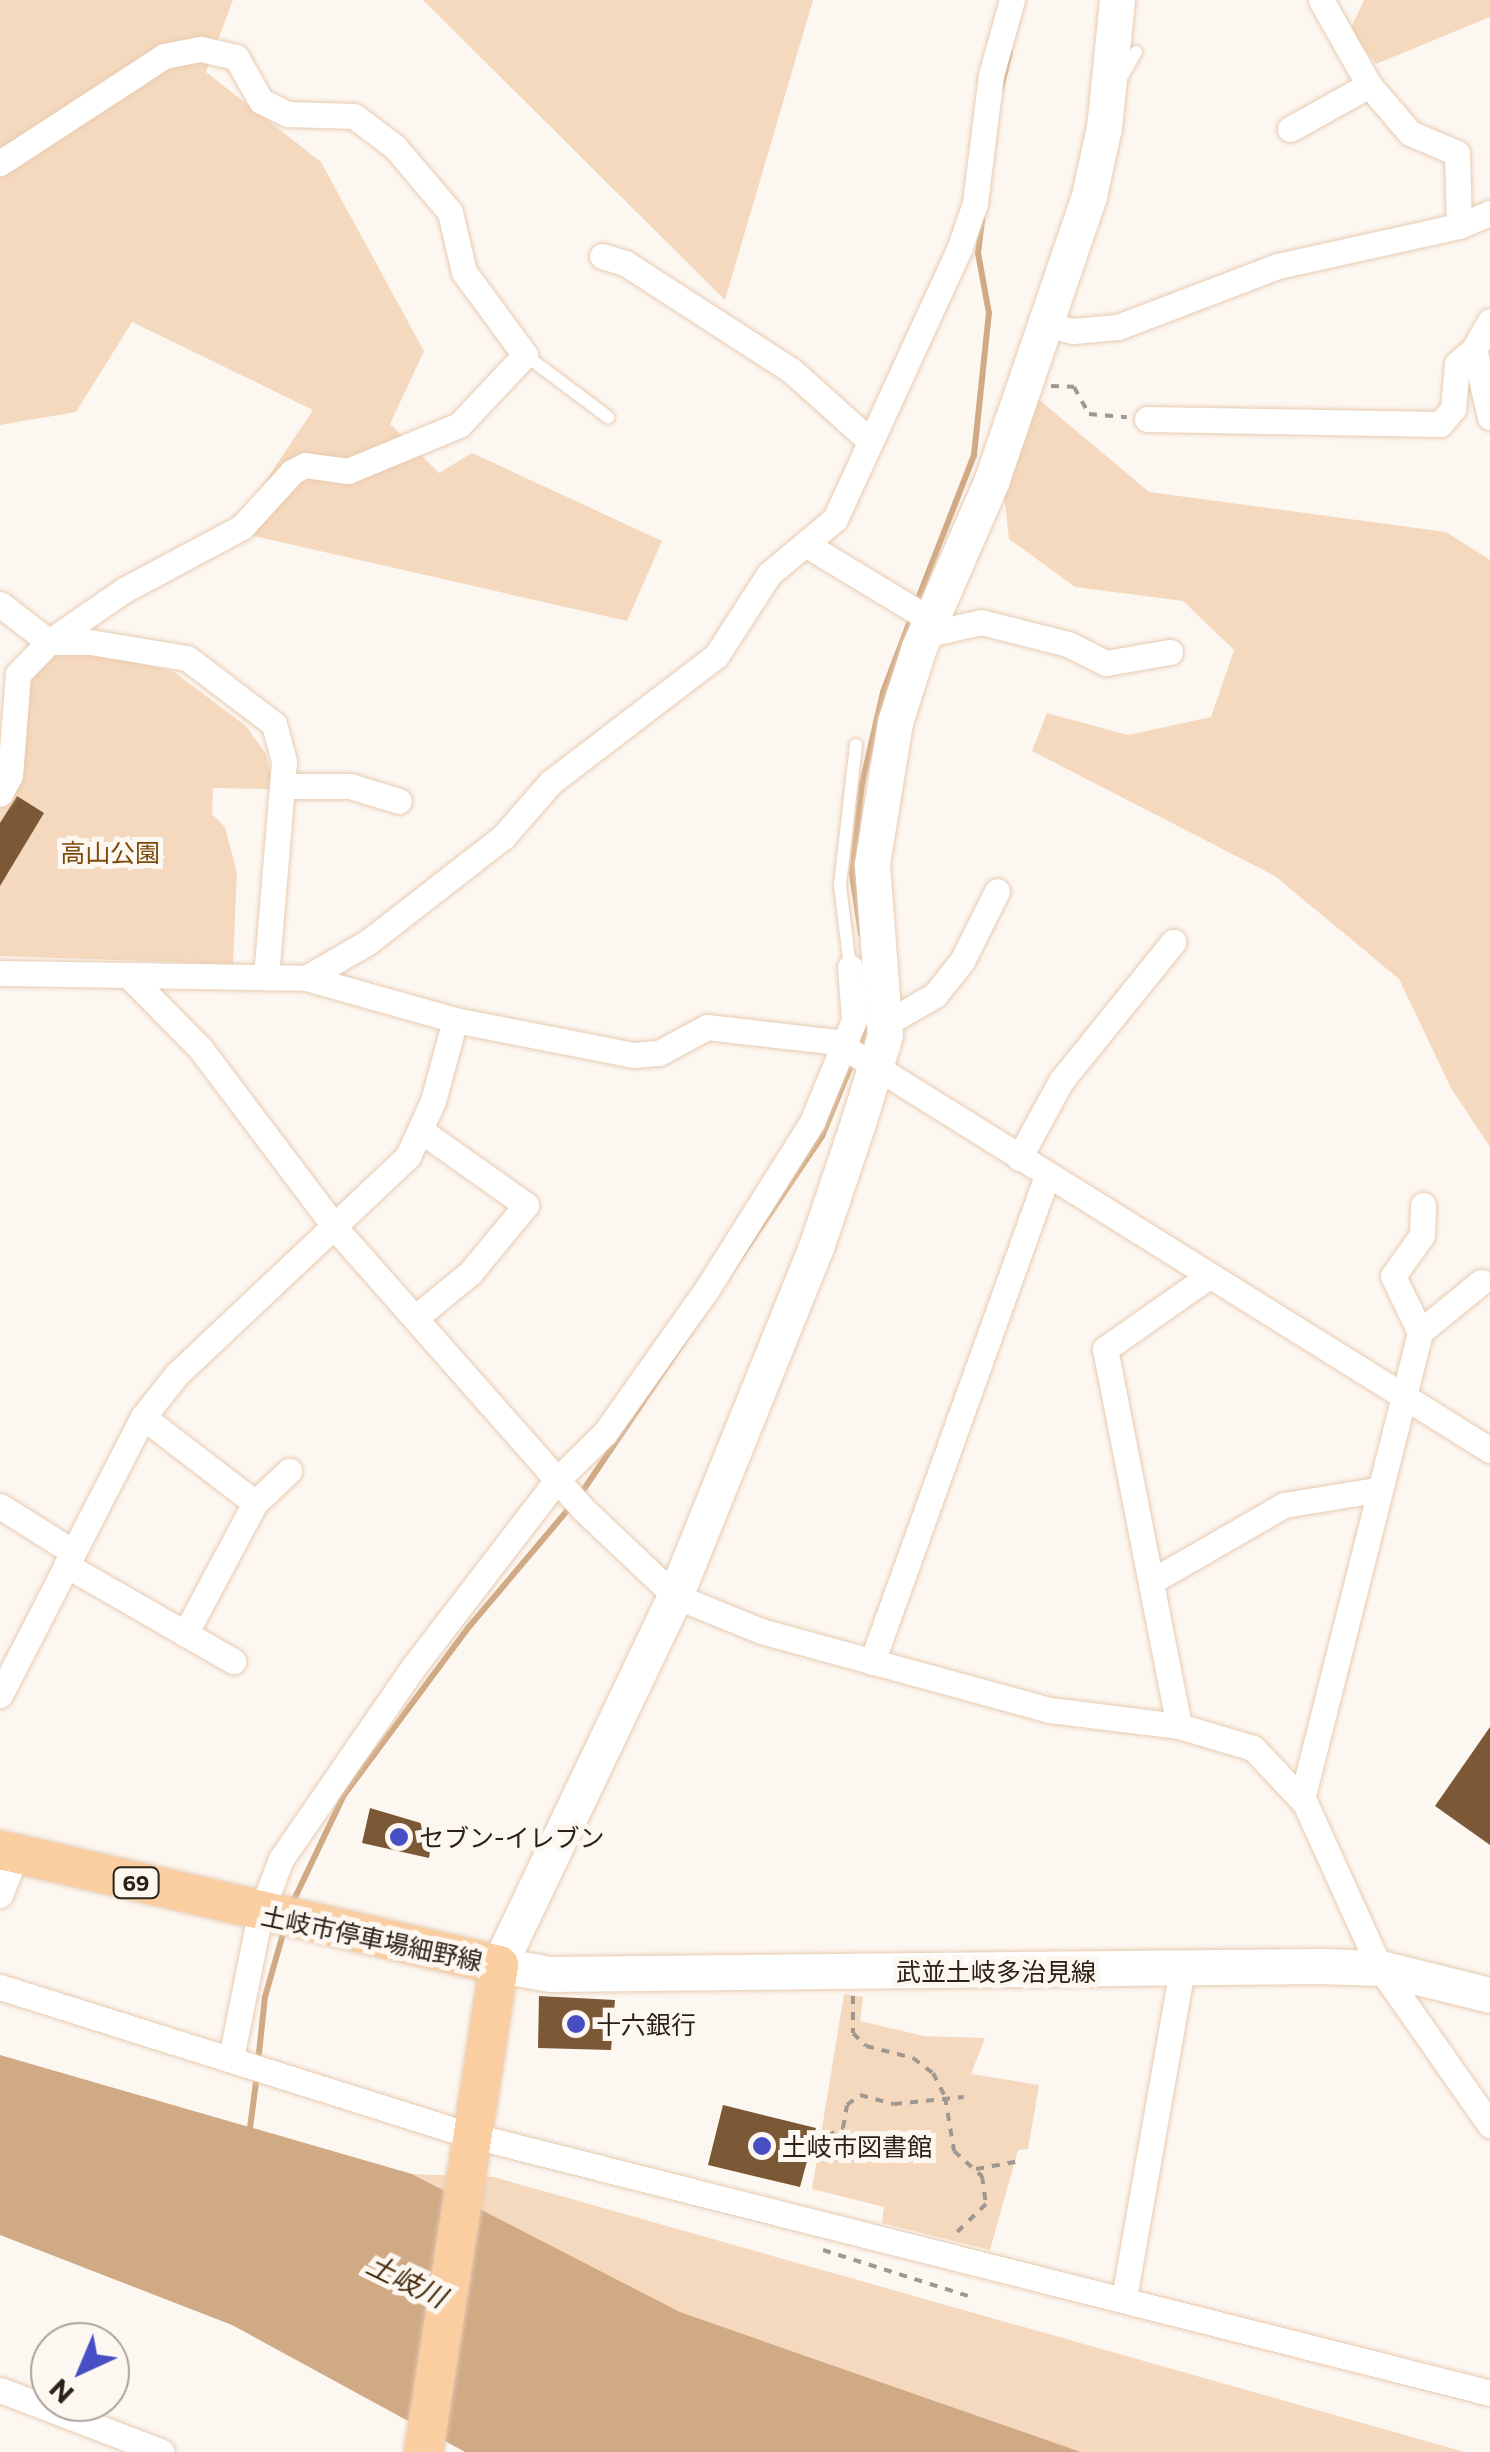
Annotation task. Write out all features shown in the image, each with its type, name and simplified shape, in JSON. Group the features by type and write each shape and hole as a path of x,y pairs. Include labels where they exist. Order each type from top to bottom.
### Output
{"main road":[{"name":"土岐市停車場細野線","path":"8,1852 279,1918 499,1965 424,2452"}],"street":[{"path":"306,978 368,942 503,837 550,782 716,656 769,574 807,545 842,509 975,203 992,75 1012,0"},
{"path":"886,1024 856,889 920,618 1026,384 1089,196 1108,102 1118,0"},
{"path":"1320,0 1369,85 1410,133 1456,154 1460,226"},
{"path":"0,164 164,56 202,49 236,57 261,101 288,114 354,116 395,147 450,212 464,272 525,355 460,425 348,471 305,465 292,472 242,527 124,590 49,642 18,674 10,775 0,794"},
{"path":"1290,129 1369,85"},
{"path":"1045,324 1073,331 1118,327 1278,266 1460,226 1490,213"},
{"path":"602,256 776,360 869,440"},
{"path":"1147,419 1440,424 1453,409 1456,364 1474,349 1490,320"},
{"path":"1474,349 1490,417"},
{"path":"807,545 920,618 981,622 1068,644 1106,663 1170,652"},
{"path":"0,604 49,642 90,642 202,664 274,724 284,745 266,976"},
{"path":"282,786 350,786 399,801"},
{"path":"238,2060 279,1918 281,1859 336,1773 605,1433 707,1290 857,1055 886,1024 910,1015 935,995 962,961 997,890"},
{"path":"1019,1158 1062,1081 1173,942"},
{"path":"499,1965 675,1596 816,1246 857,1055 850,967"},
{"path":"0,973 306,978 455,1020 634,1055 659,1053 707,1027 789,1033 857,1055 1209,1276 1406,1394 1490,1450"},
{"path":"131,978 200,1048 337,1230 584,1509 675,1596 761,1632 1050,1710 1179,1726 1252,1748 1302,1799 1380,1968 1490,2124"},
{"path":"0,1694 143,1417 177,1374 337,1230 408,1156 455,1020"},
{"path":"415,1318 470,1273 526,1205 420,1130"},
{"path":"872,1662 1048,1176"},
{"path":"1420,1332 1392,1276 1422,1235 1423,1205"},
{"path":"1179,1726 1154,1580 1104,1349 1209,1276"},
{"path":"1302,1799 1376,1490 1406,1394 1420,1332 1481,1282"},
{"path":"143,1417 255,1503"},
{"path":"185,1634 255,1503 290,1471"},
{"path":"1154,1580 1284,1504 1376,1490"},
{"path":"0,1506 69,1558 233,1661"},
{"path":"0,1895 8,1852"},
{"name":"武並土岐多治見線","path":"499,1965 550,1974 1380,1968 1490,1995"},
{"path":"1124,2298 1182,1970"},
{"path":"0,1987 288,2076 468,2150 944,2253 1490,2393"},
{"path":"0,2390 162,2452"}],"lane":[{"path":"1108,102 1136,52"},
{"path":"525,355 608,417"},
{"path":"850,967 856,889 856,745"}],"path":[{"path":"1026,384 1068,382 1088,414 1147,419"},
{"path":"856,1972 853,2033 878,2052 919,2062 945,2097 950,2142 976,2169 986,2204 944,2253"},
{"path":"828,2136 842,2128 847,2105 860,2094 894,2104 964,2098"},
{"path":"976,2169 1020,2162"}],"green space":[{"path":"0,0 233,0 206,72 321,162 424,351 390,424 439,473 472,453 662,541 627,621 232,531 313,410 132,322 76,412 0,425"},
{"path":"423,0 813,0 725,300"},
{"path":"1364,0 1490,0 1490,17 1376,64 1350,30"},
{"path":"1037,398 1149,492 1446,532 1490,560 1490,1147 1451,1088 1399,979 1275,876 1032,751 1047,713 1128,735 1211,717 1234,650 1183,601 1075,587 1009,539 1004,493"},
{"name":"高山公園","path":"71,646 174,672 246,726 266,754 274,789 213,788 212,814 225,827 237,873 233,964 0,956 0,808 10,795 20,703 40,655"},
{"path":"844,1994 863,1997 860,2021 924,2036 985,2038 971,2074 1039,2085 1028,2149 1018,2150 990,2250 882,2223 884,2207 812,2189"},
{"path":"412,2174 494,2177 1465,2452 1081,2452 680,2312"}],"water":[{"name":"土岐川","path":"0,2055 412,2174 680,2312 1081,2452 465,2452 232,2325 0,2235"}],"building":[{"path":"17,796 44,813 0,886 0,823"},
{"path":"1490,1727 1490,1845 1435,1806"},
{"path":"370,1808 434,1827 429,1858 362,1843"},
{"name":"十六銀行","path":"539,1996 615,2000 611,2050 538,2048"},
{"name":"土岐市図書館","path":"723,2105 816,2128 800,2187 708,2165"}],"waterway":[{"path":"1001,88 1010,52"},
{"path":"916,604 974,455 989,313 978,253 982,219"},
{"path":"861,934 852,874 862,784 883,692 912,616"},
{"path":"859,1047 867,1021"},
{"path":"580,1495 822,1136 854,1058"},
{"path":"291,1906 344,1795 468,1628 572,1505"},
{"path":"258,2062 265,1997 285,1927"},
{"path":"249,2136 257,2074"}],"place":[{"name":"セブン-イレブン","path":"399,1837"},
{"name":"十六銀行","path":"576,2024"},
{"name":"土岐市図書館","path":"762,2146"}]}
